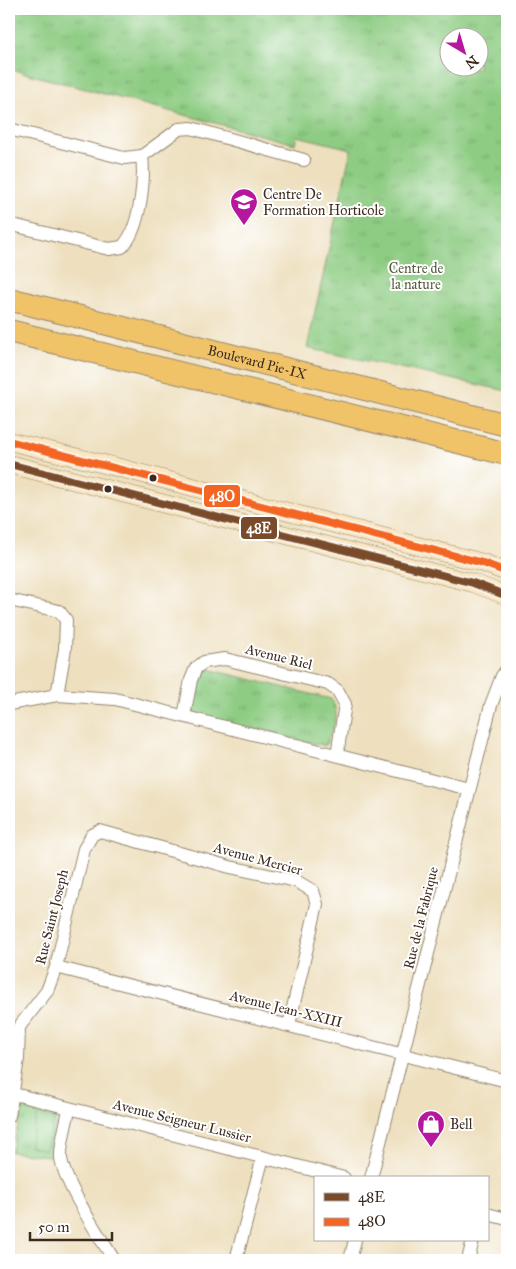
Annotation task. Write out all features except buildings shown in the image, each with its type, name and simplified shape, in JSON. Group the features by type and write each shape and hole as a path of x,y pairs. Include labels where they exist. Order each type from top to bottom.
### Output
{"highway":[{"name":"Boulevard Pie-IX","path":"9,299 507,425"},
{"path":"9,331 501,454"}],"street":[{"path":"9,129 124,158 142,156 179,129 191,128 304,160"},
{"path":"9,224 108,249 122,247 132,234 145,179 142,156"},
{"path":"9,441 483,563 507,572"},
{"path":"9,464 464,581 507,596"},
{"path":"9,600 59,611 66,620 65,650 56,695"},
{"name":"Avenue Riel","path":"184,716 191,680 196,668 204,662 225,659 328,684 338,691 345,704 337,755"},
{"name":"Rue de la Fabrique","path":"372,1176 491,706 502,676 507,669"},
{"path":"9,704 56,695 115,699 469,789"},
{"name":"Avenue Mercier","path":"92,835 100,832 230,867 296,881 313,891 317,904 289,1025"},
{"name":"Rue Saint Joseph","path":"9,1116 18,1060 14,1025 47,991 56,967 84,849 92,835"},
{"name":"Avenue Jean-XXIII","path":"56,967 507,1081"},
{"name":"Avenue Seigneur Lussier","path":"14,1094 336,1176"},
{"path":"69,1108 61,1157 65,1171 82,1207 114,1260"},
{"path":"236,1260 263,1157"},
{"path":"488,1214 507,1219"},
{"path":"350,1260 354,1242"},
{"path":"468,1260 472,1242"}],"green space":[{"name":"Centre de la nature","path":"9,9 507,9 507,391 307,348 351,149 297,136 295,144 9,69"},
{"path":"208,669 331,699 336,710 336,716 333,729 325,746 194,715 196,690 201,678"},
{"path":"23,1107 53,1113 57,1116 49,1156 11,1152"},
{"path":"37,1115 54,1119 46,1150 29,1146"}],"transit line":[{"name":"48O","path":"9,441 483,563 507,572"},
{"name":"48E","path":"9,464 473,583 507,596"}],"place":[{"name":"Centre De Formation Horticole","path":"244,226"},
{"name":"Bell","path":"431,1148"}]}
